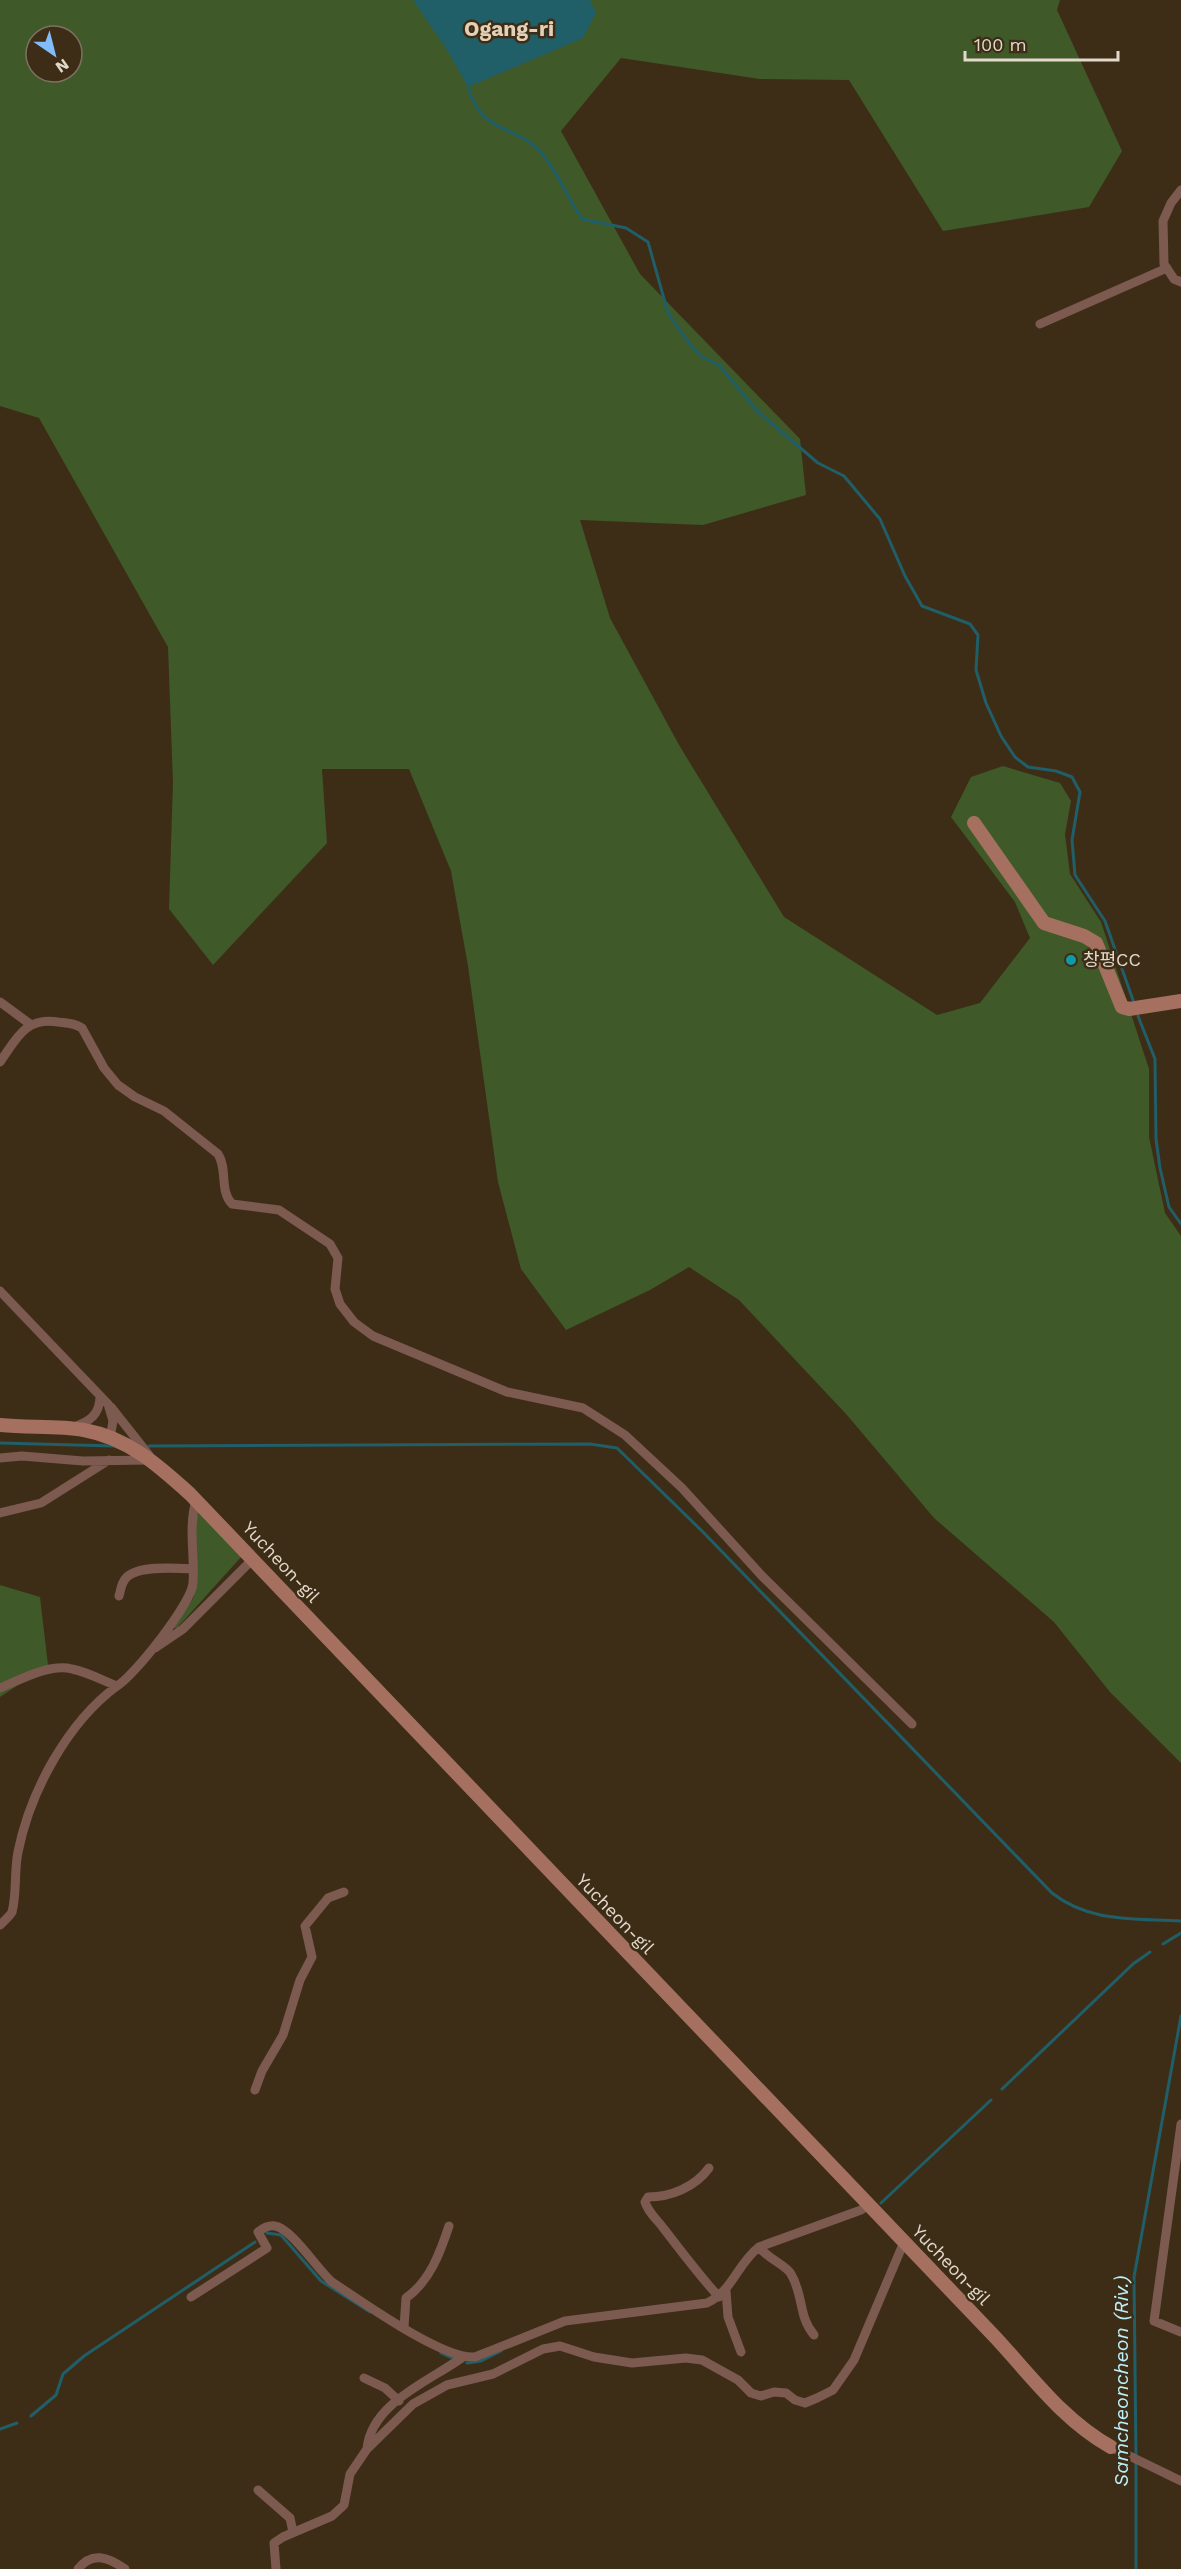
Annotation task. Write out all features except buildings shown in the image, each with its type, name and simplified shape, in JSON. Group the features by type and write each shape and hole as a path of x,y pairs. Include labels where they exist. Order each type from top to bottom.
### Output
{"street":[{"path":"1181,190 1171,203 1163,221 1164,264 1174,279 1181,282"},
{"path":"1040,324 1167,268"},
{"path":"974,823 1044,923 1084,936 1096,943 1122,1007 1130,1009 1181,1001"},
{"path":"0,1002 30,1024"},
{"path":"0,1062 30,1024 52,1021 82,1028 104,1068 118,1085 135,1097 164,1111 218,1154 222,1162 225,1194 232,1204 279,1210 330,1244 338,1258 337,1296 345,1311 363,1330 386,1343 442,1363 507,1392 583,1408 625,1435 682,1488 762,1576 912,1724"},
{"path":"0,1291 108,1404 152,1461"},
{"path":"68,1428 81,1425 93,1417 99,1408 100,1396"},
{"path":"108,1404 113,1422 110,1438"},
{"name":"Yucheon-gil","path":"0,1425 68,1428 110,1438 137,1450 196,1500 904,2241 1064,2413 1085,2433 1181,2481"},
{"path":"0,1458 22,1456 83,1461 112,1459 152,1461"},
{"path":"0,1513 41,1503 112,1459"},
{"path":"0,1925 12,1912 18,1854 25,1823 55,1759 76,1727 102,1696 128,1678 188,1600 193,1583 191,1521 196,1500"},
{"path":"148,1653 183,1629 253,1559"},
{"path":"119,1596 123,1582 130,1574 153,1568 193,1569"},
{"path":"0,1688 40,1672 70,1668 117,1686"},
{"path":"255,2090 262,2072 283,2035 300,1980 312,1957 305,1926 328,1898 344,1892"},
{"path":"1181,2124 1154,2321 1181,2331"},
{"path":"710,2168 692,2186 662,2197 648,2197 645,2202 650,2215 664,2228 689,2264 722,2294 741,2352"},
{"path":"367,2449 372,2429 385,2411 463,2357 483,2354 565,2321 685,2308 706,2303 722,2294 746,2259 759,2247 861,2210 868,2205"},
{"path":"191,2297 267,2248 258,2232 274,2226 287,2232 317,2269 332,2282 442,2349 463,2357"},
{"path":"404,2327 406,2298 417,2290 432,2268 449,2226"},
{"path":"276,2569 274,2543 293,2532 332,2516 344,2505 350,2474 367,2449 402,2413 447,2385 493,2374 543,2349 560,2346 594,2357 632,2363 686,2358 702,2360 738,2380 751,2393 761,2396 774,2391 786,2393 795,2400 805,2403 832,2390 844,2377 888,2283 904,2241"},
{"path":"759,2247 767,2258 789,2270 800,2289 804,2324 814,2335"},
{"path":"364,2378 385,2388 399,2401"},
{"path":"258,2490 290,2518 293,2532"},
{"path":"78,2569 84,2561 95,2556 105,2558 125,2569"}],"green space":[{"path":"0,0 1060,0 1057,10 1122,151 1089,207 943,231 849,80 760,79 621,58 561,131 640,274 800,439 806,495 703,525 580,520 610,618 679,745 784,917 937,1015 980,1003 1030,938 1015,902 951,817 971,777 1003,766 1060,783 1071,801 1065,834 1070,874 1101,922 1149,1069 1149,1137 1165,1213 1181,1236 1181,1763 1110,1692 1054,1622 934,1518 847,1415 739,1300 689,1267 650,1290 566,1330 521,1269 498,1182 468,966 451,871 409,769 322,769 327,843 213,965 169,909 173,782 168,647 39,418 0,406"},
{"path":"199,1509 242,1556 177,1628 174,1628 194,1597 195,1525"},
{"path":"0,1585 40,1597 48,1665 0,1697"}],"water":[{"path":"413,0 590,0 596,13 583,38 468,87 447,50"}],"waterway":[{"path":"468,87 474,103 482,114 491,122 522,137 543,155 582,219 626,228 648,242 668,313 688,342 702,357 719,365 757,411 818,463 844,476 880,519 905,576 922,606 970,624 978,635 976,670 986,703 1001,736 1015,757 1028,767 1056,771 1072,777 1080,792 1072,840 1075,875 1105,921 1133,1000"},
{"path":"1138,1016 1155,1059 1156,1139 1160,1168 1169,1207 1181,1224"},
{"path":"0,1443 114,1446"},
{"path":"149,1446 590,1444 617,1448 703,1532 1052,1893 1067,1903 1097,1914 1130,1919 1181,1921"},
{"path":"1163,1944 1181,1933"},
{"path":"1002,2089 1133,1964 1150,1952"},
{"name":"Samcheoncheon (Riv.)","path":"1136,2456 1134,2277 1181,2016"},
{"path":"881,2203 991,2100"},
{"path":"267,2233 281,2235 321,2281 370,2312"},
{"path":"31,2416 56,2395 63,2374 84,2356 255,2242"},
{"path":"467,2363 481,2361 501,2351"},
{"path":"441,2353 454,2359"},
{"path":"0,2429 17,2423"},
{"name":"Samcheoncheon (Riv.)","path":"1136,2463 1136,2569"}],"place":[{"name":"창평CC","path":"1071,960"}],"district":[{"name":"Ogang-ri","path":"509,29"}]}
